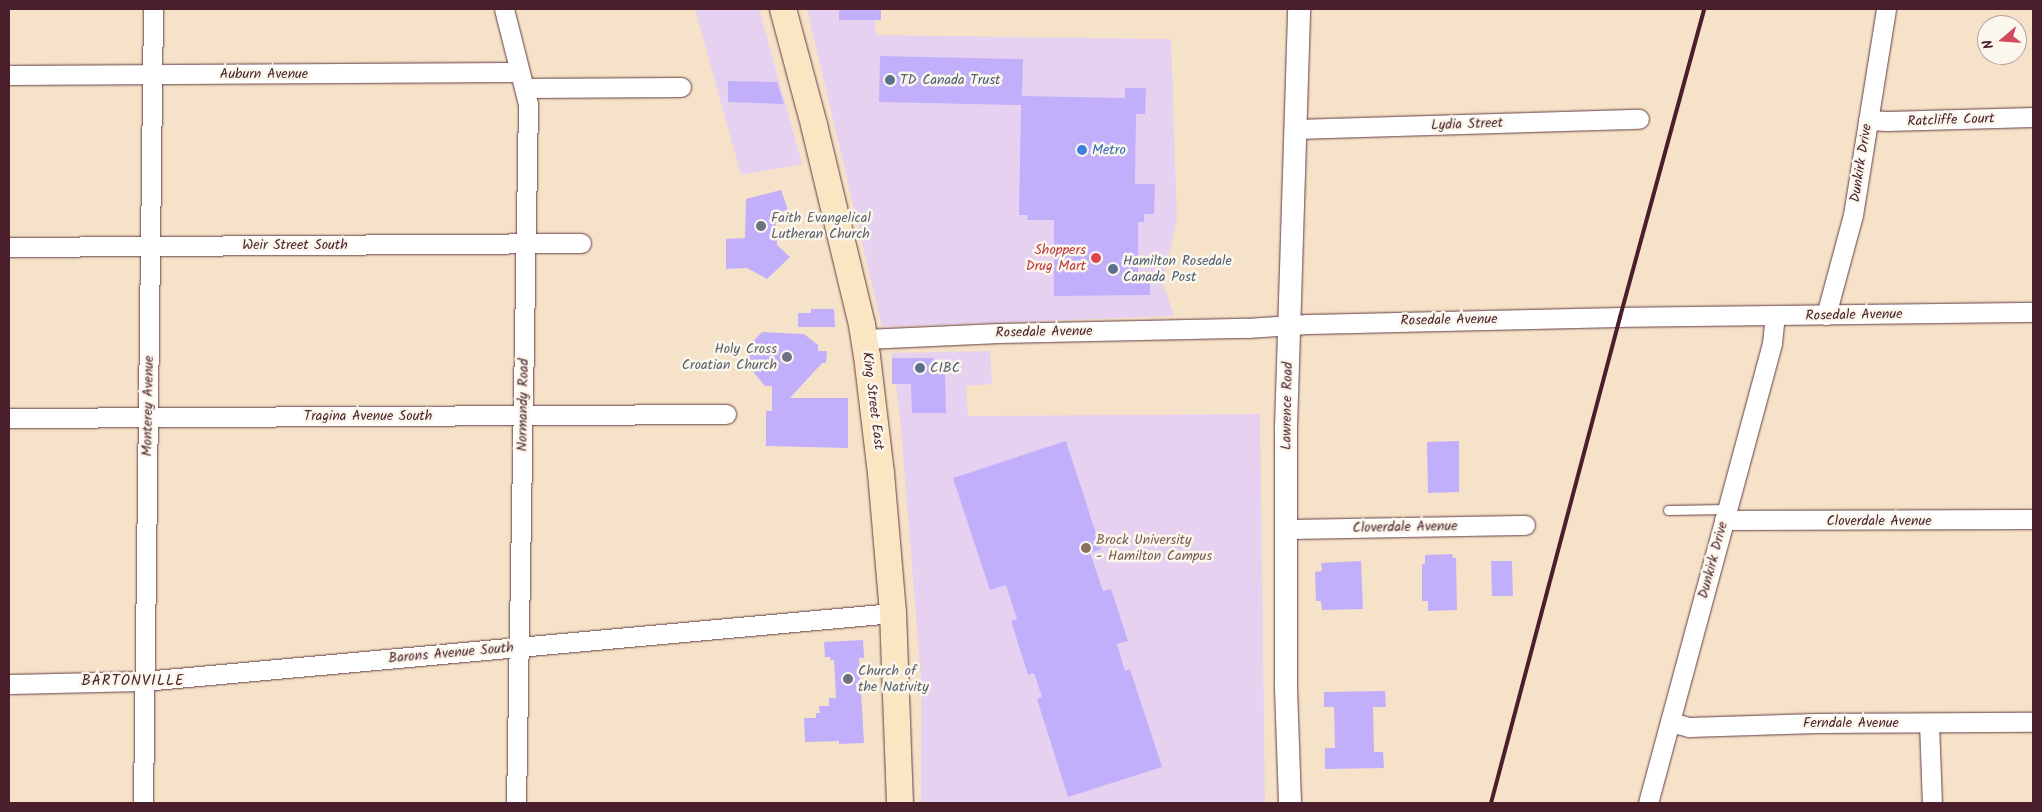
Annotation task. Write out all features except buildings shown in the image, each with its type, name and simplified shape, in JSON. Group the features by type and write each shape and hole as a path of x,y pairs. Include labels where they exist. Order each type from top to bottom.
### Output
{"main road":[{"name":"King Street East","path":"783,9 814,125 865,339 881,473 893,613 900,803"}],"street":[{"name":"Monterey Avenue","path":"143,803 153,9"},
{"name":"Normandy Road","path":"504,9 528,104 516,803"},
{"name":"Lawrence Road","path":"1290,803 1284,530 1288,324 1299,9"},
{"name":"Dunkirk Drive","path":"1826,315 1853,215 1886,9"},
{"name":"Auburn Avenue","path":"9,75 152,74 522,80 680,87"},
{"name":"Ratcliffe Court","path":"1868,120 1887,122 2033,117"},
{"name":"Lydia Street","path":"1295,129 1639,119"},
{"name":"Weir Street South","path":"9,247 581,243"},
{"name":"Rosedale Avenue","path":"865,339 999,332 1247,328 1288,324 1620,317 2033,312"},
{"name":"Dunkirk Drive","path":"1648,803 1772,343 1775,316"},
{"name":"Tragina Avenue South","path":"9,418 726,414"},
{"name":"Cloverdale Avenue","path":"1726,515 2033,519"},
{"name":"Cloverdale Avenue","path":"1284,530 1525,525"},
{"name":"Barons Avenue South","path":"9,684 144,681 893,613"},
{"name":"Ferndale Avenue","path":"1670,722 1689,727 1816,723 2033,722"},
{"path":"1929,723 1932,803"}],"lane":[{"path":"1668,510 1726,515"}],"shaded area":[{"path":"695,9 759,9 802,164 741,175"},
{"path":"807,9 874,9 876,35 1171,39 1177,219 1163,283 1174,316 882,327"},
{"name":"Brock University - Hamilton Campus","path":"990,351 992,384 966,386 968,416 1260,414 1265,803 921,803 921,679 900,416 892,353"}],"railway":[{"path":"1491,803 1704,9"}],"place":[{"name":"TD Canada Trust","path":"890,80"},
{"name":"Metro","path":"1082,150"},
{"name":"Faith Evangelical Lutheran Church","path":"761,226"},
{"name":"Shoppers Drug Mart","path":"1096,258"},
{"name":"Hamilton Rosedale Canada Post","path":"1113,269"},
{"name":"Holy Cross Croatian Church","path":"787,357"},
{"name":"CIBC","path":"920,368"},
{"name":"Brock University - Hamilton Campus","path":"1086,548"},
{"name":"Church of the Nativity","path":"848,679"}],"district":[{"name":"BARTONVILLE","path":"133,682"}]}
